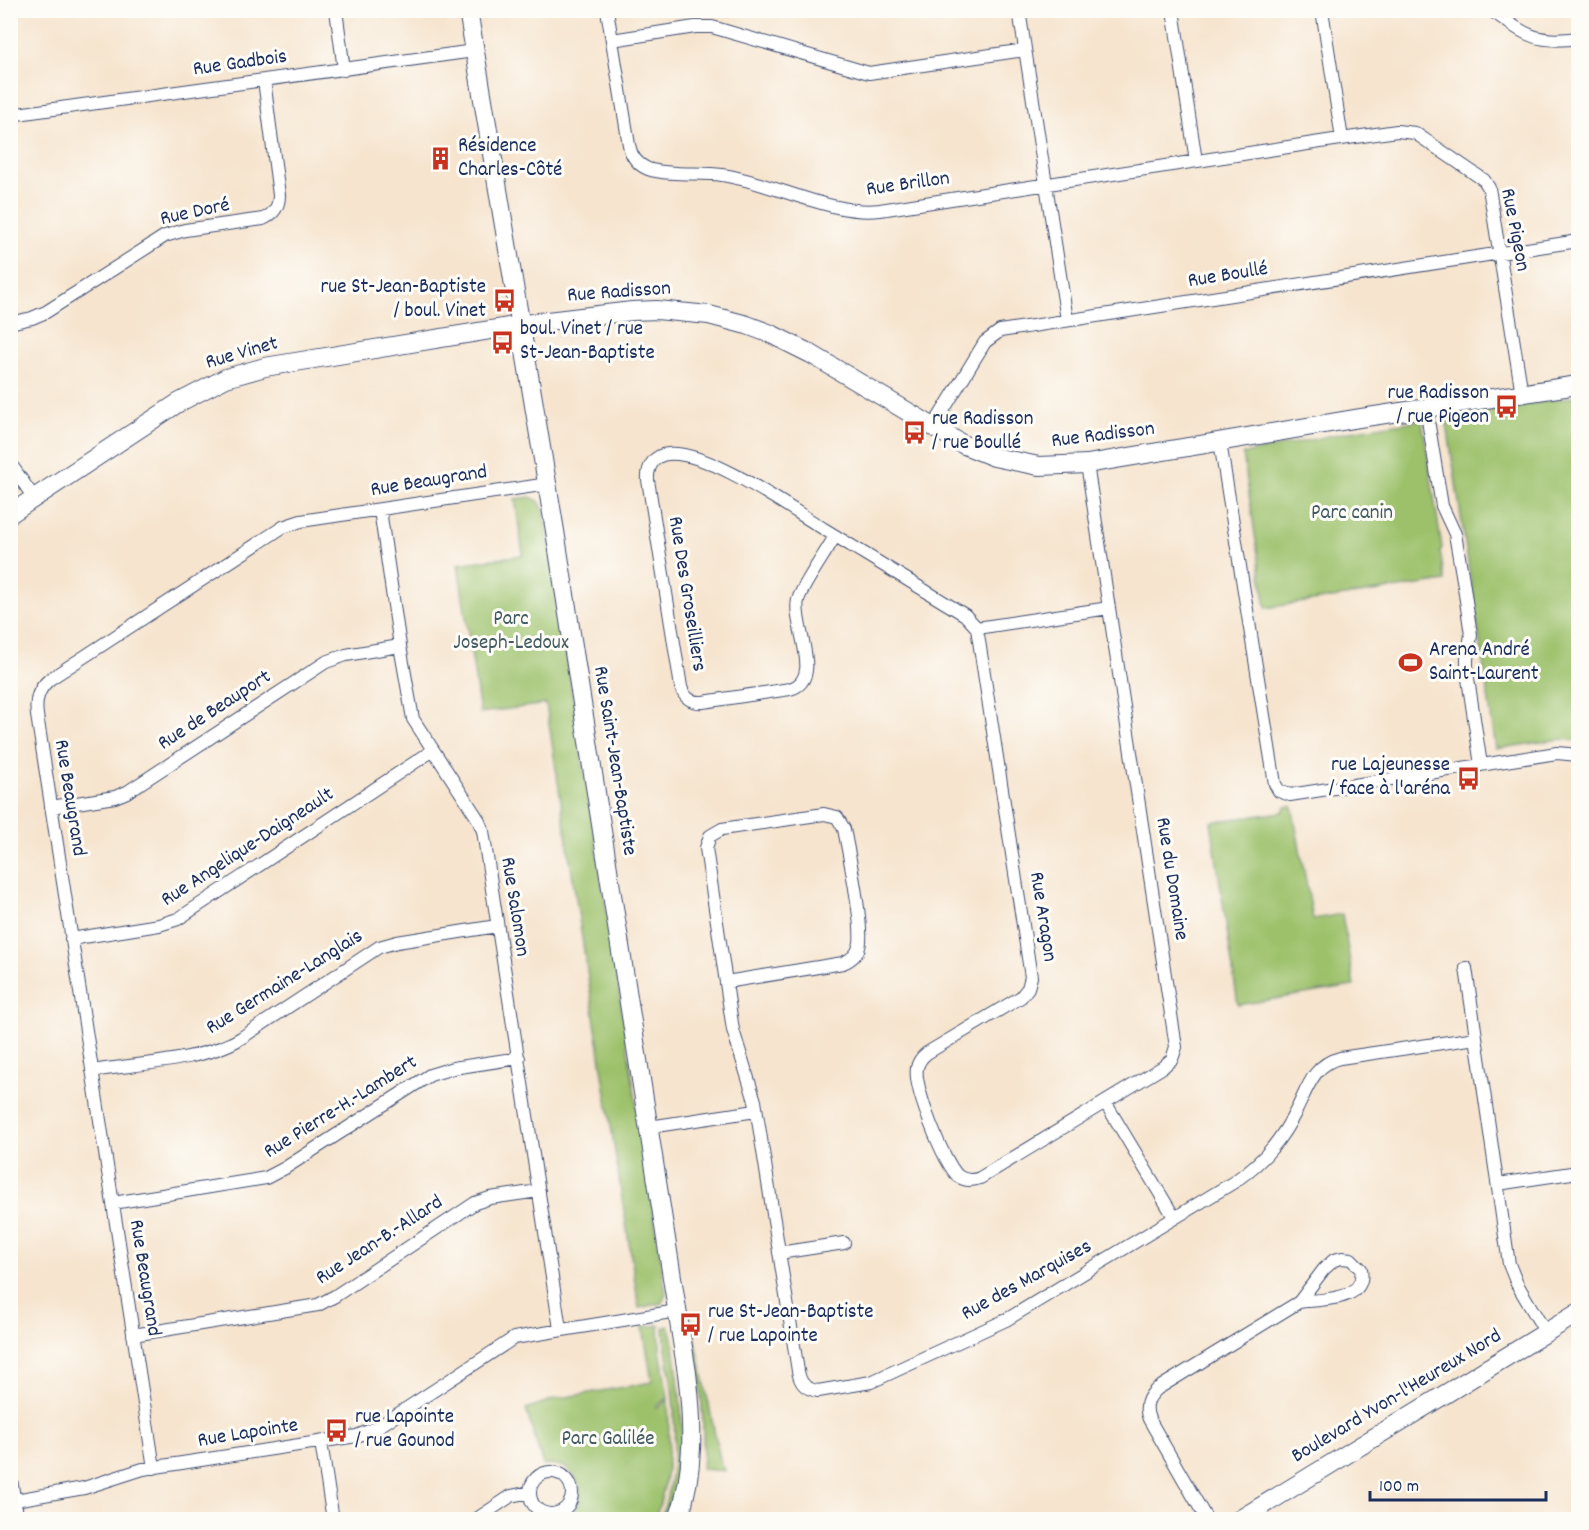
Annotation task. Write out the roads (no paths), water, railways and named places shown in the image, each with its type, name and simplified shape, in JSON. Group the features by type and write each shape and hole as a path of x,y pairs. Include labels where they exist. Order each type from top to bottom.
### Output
{"street":[{"path":"336,10 344,70"},
{"name":"Rue Saint-Jean-Baptiste","path":"468,10 548,484 687,1372 692,1427 690,1473 686,1497 678,1520"},
{"name":"Rue Brillon","path":"608,10 630,150 636,161 647,169 733,177 844,209 862,212 1342,139"},
{"path":"1019,10 1067,321"},
{"path":"1173,10 1197,161"},
{"path":"1322,10 1342,139"},
{"path":"1491,10 1519,30 1535,38 1548,41 1578,38"},
{"path":"612,40 695,27 712,27 874,73 1025,50"},
{"name":"Rue Gadbois","path":"10,115 474,51"},
{"name":"Rue Doré","path":"10,323 46,312 165,236 185,230 263,219 273,213 279,195 264,80"},
{"name":"Rue Pigeon","path":"1342,139 1397,131 1415,133 1487,184 1491,193 1522,394"},
{"name":"Rue Boullé","path":"933,427 979,351 992,336 1005,330 1578,241"},
{"name":"Rue Radisson","path":"521,325 645,310 690,312 722,318 759,329 794,345 972,449 1005,460 1039,466 1087,464 1578,385"},
{"name":"Rue Vinet","path":"10,514 178,403 226,378 272,365 521,325"},
{"path":"1426,408 1442,506 1455,534 1463,580 1471,635 1467,672 1481,765"},
{"path":"1220,442 1275,784 1279,791 1290,795 1557,753 1578,755"},
{"name":"Rue Des Groseilliers","path":"835,536 798,601 807,670 802,682 790,689 704,702 696,702 687,698 681,687 648,480 649,468 653,461 670,453 715,465 835,536 965,615 977,628"},
{"path":"10,463 34,498"},
{"name":"Rue du Domaine","path":"964,1179 980,1178 1166,1065 1174,1055 1176,1043 1087,464"},
{"name":"Rue Beaugrand","path":"154,1468 51,807 36,706 38,693 46,682 277,530 295,523 548,484"},
{"name":"Rue Salomon","path":"380,510 411,714 415,725 482,827 560,1329"},
{"path":"977,628 1109,608"},
{"name":"Rue Aragon","path":"964,1179 954,1170 932,1129 917,1076 918,1065 927,1053 1021,997 1028,988 1031,976 977,628"},
{"name":"Rue de Beauport","path":"51,807 121,795 326,662 346,655 400,646"},
{"name":"Rue Angelique-Daigneault","path":"71,939 159,926 178,919 432,751"},
{"name":"Rue des Marquises","path":"726,982 843,963 856,954 861,939 858,913 844,829 837,817 824,814 722,829 708,838 706,851 726,982 734,1033 756,1111 799,1378 808,1388 821,1391 871,1382 1005,1320 1234,1182 1263,1159 1289,1123 1312,1076 1326,1063 1340,1058 1476,1038"},
{"name":"Rue Germaine-Langlais","path":"92,1071 198,1054 220,1048 234,1042 379,948 397,942 497,926"},
{"path":"1466,969 1511,1271 1546,1333"},
{"name":"Rue Pierre-H.-Lambert","path":"112,1203 266,1178 279,1172 430,1075 453,1068 519,1058"},
{"path":"1105,1102 1174,1217"},
{"path":"649,1127 756,1111"},
{"path":"1498,1184 1578,1172"},
{"name":"Rue Jean-B.-Allard","path":"133,1335 318,1305 475,1203 490,1198 539,1191"},
{"path":"779,1253 843,1243"},
{"path":"1208,1520 1149,1419 1146,1412 1147,1401 1157,1389 1299,1302 1324,1269 1334,1260 1351,1259 1361,1269 1361,1281 1353,1293 1299,1302"},
{"name":"Rue Lapointe","path":"15,1500 84,1488 137,1471 357,1436 373,1430 510,1340 560,1329 677,1311"},
{"name":"Boulevard Yvon-l'Heureux Nord","path":"1239,1520 1578,1313"},
{"path":"321,1442 333,1520"},
{"path":"10,1474 18,1520"},
{"path":"475,1520 511,1496 530,1492"}],"place":[{"name":"Résidence Charles-Côté","path":"440,159"},
{"name":"rue St-Jean-Baptiste / boul. Vinet","path":"504,300"},
{"name":"boul. Vinet / rue St-Jean-Baptiste","path":"502,342"},
{"name":"rue Radisson / rue Pigeon","path":"1507,406"},
{"name":"rue Radisson / rue Boullé","path":"914,432"},
{"name":"Arena André Saint-Laurent","path":"1411,663"},
{"name":"rue Lajeunesse / face à l'aréna","path":"1468,778"},
{"name":"rue St-Jean-Baptiste / rue Lapointe","path":"690,1325"},
{"name":"rue Lapointe / rue Gounod","path":"337,1430"}],"park label":[{"name":"Parc canin","path":"1352,514"},
{"name":"Parc Joseph-Ledoux","path":"511,632"},
{"name":"Parc Galilée","path":"608,1440"}]}
